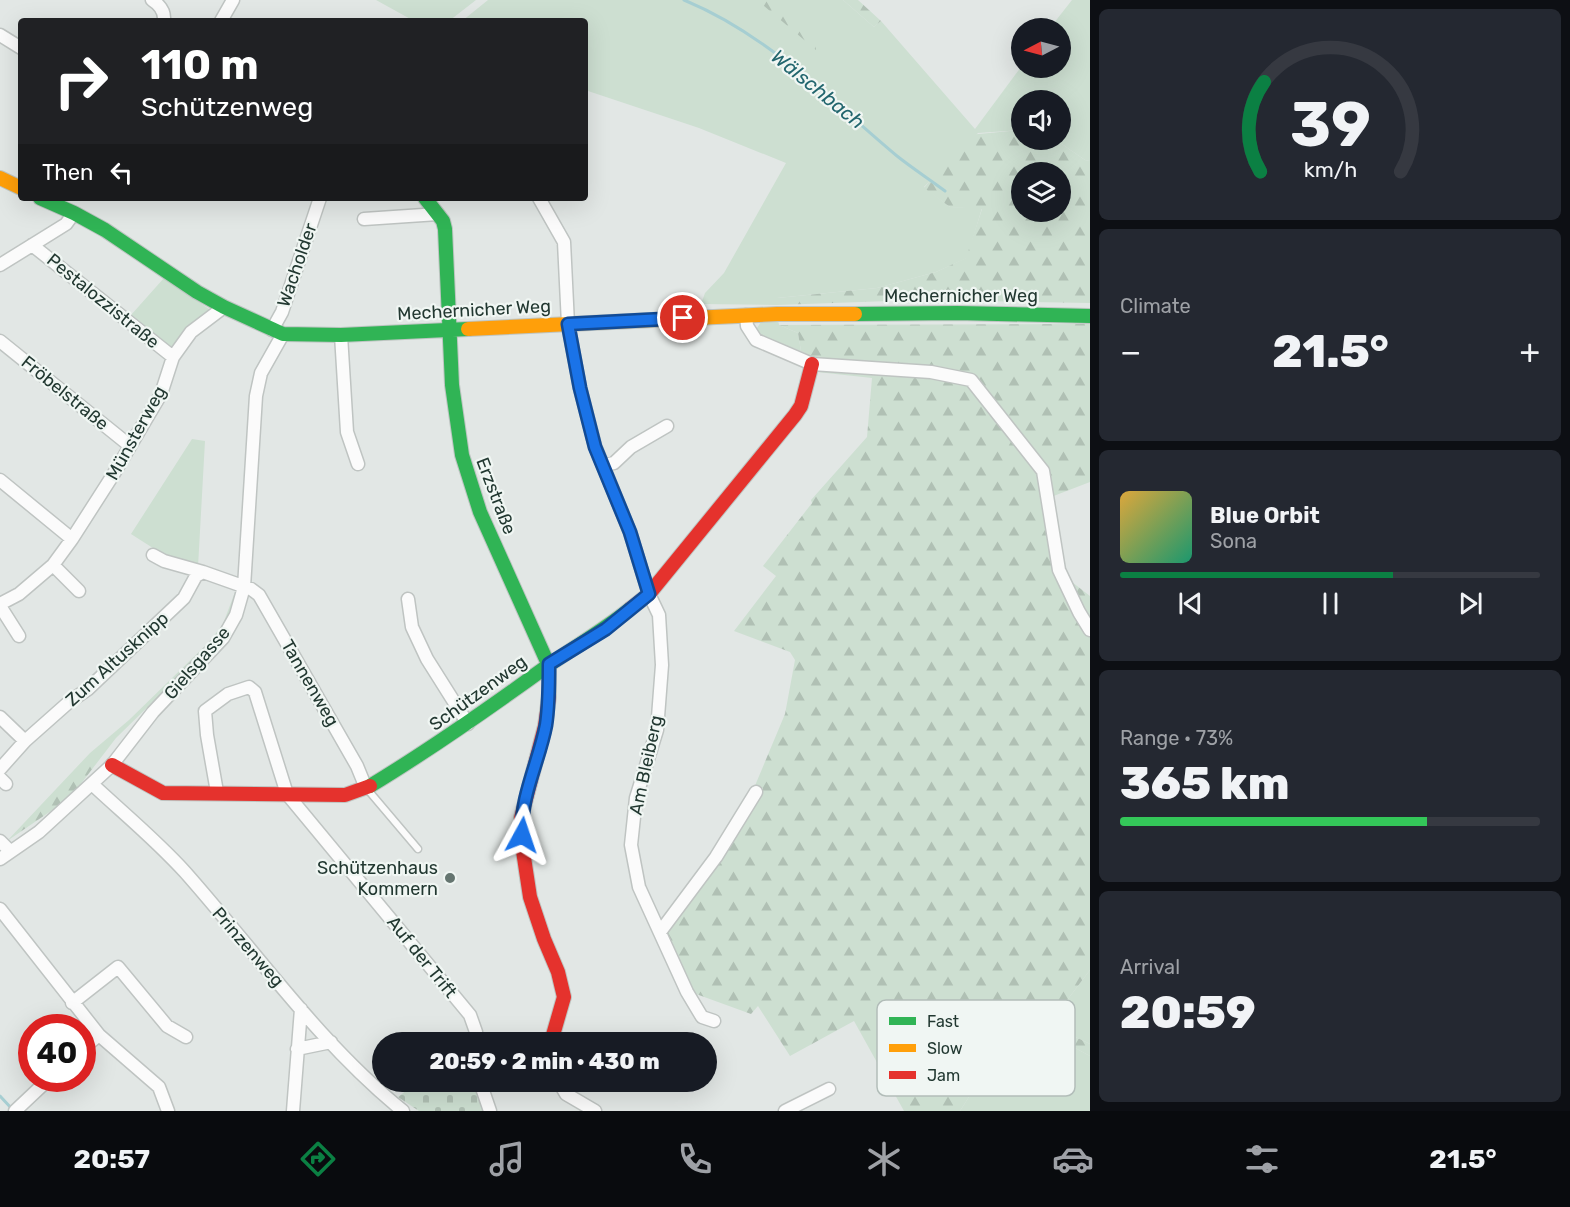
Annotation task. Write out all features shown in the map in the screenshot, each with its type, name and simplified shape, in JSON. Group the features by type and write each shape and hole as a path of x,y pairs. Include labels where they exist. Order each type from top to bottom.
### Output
{"street":[{"path":"152,0 159,5 164,18"},
{"path":"223,18 233,0"},
{"path":"0,35 18,46"},
{"path":"0,178 18,187"},
{"name":"Wacholder","path":"278,332 282,312 319,201"},
{"path":"427,201 438,214"},
{"name":"Am Bleiberg","path":"541,201 564,242 568,324 580,388 595,447 630,532 649,594 659,615 661,655 657,730 636,798 632,845 639,887 687,992 702,1017 714,1021"},
{"name":"Mechernicher Weg","path":"61,202 74,213 105,230 197,292 224,308 278,332 341,335 746,315 957,313 1090,316"},
{"path":"0,265 66,224 74,213"},
{"path":"364,219 438,214"},
{"name":"Erzstraße","path":"438,214 445,230 452,385 455,418 465,467 480,512 549,664"},
{"name":"Pestalozzistraße","path":"32,245 173,357"},
{"name":"Münsterweg","path":"19,636 0,605 18,594 53,565 113,475 160,394 173,357 191,332 224,308"},
{"path":"746,315 747,326 756,340 812,364 931,372 971,380 1042,471 1059,570 1090,630"},
{"name":"Gielsgasse","path":"5,855 39,832 112,765 153,712 223,638 236,615 244,587 256,396 261,373 278,332"},
{"path":"341,335 346,432 358,464"},
{"name":"Fröbelstraße","path":"0,341 129,445"},
{"name":"Schützenweg","path":"112,765 163,793 345,795 366,788 468,724 549,664 606,629 649,594 795,415 801,406 812,364"},
{"path":"604,465 614,463 631,447 667,426"},
{"path":"0,480 72,538"},
{"path":"153,555 244,587"},
{"path":"53,565 80,591"},
{"name":"Zum Altusknipp","path":"0,770 25,741 96,681 184,598 196,576 202,572"},
{"name":"Tannenweg","path":"244,587 259,595 357,766 366,788"},
{"path":"408,599 412,627 427,659 468,724"},
{"path":"549,664 546,726 521,818 530,897 558,972 564,997 553,1032"},
{"path":"218,792 207,735 205,711 228,694 249,687 255,692 286,794"},
{"path":"0,717 25,741"},
{"name":"Prinzenweg","path":"92,784 183,870 331,1042 386,1098 403,1111"},
{"path":"660,932 716,857 756,792"},
{"name":"Auf der Trift","path":"286,794 470,1016 476,1032"},
{"path":"0,842 5,855"},
{"path":"0,909 99,1035 159,1087 168,1111"},
{"path":"72,1003 118,968 167,1026 186,1037"},
{"path":"293,1111 301,1008"},
{"path":"297,1049 331,1042"},
{"path":"785,1111 829,1089"},
{"path":"20,1109 36,1092"},
{"path":"483,1092 490,1111"},
{"path":"565,1092 595,1111"},
{"path":"386,1098 392,1111"}],"lane":[{"path":"366,788 418,849"}],"green space":[{"path":"376,0 476,0 453,18 409,18"},
{"path":"488,0 843,0 874,27 881,21 975,129 1013,78 1071,78 1071,18 1058,18 1072,0 1090,0 1090,161 1070,150 1071,90 1011,90 1011,131 978,133 924,187 950,207 982,208 967,258 936,272 877,288 777,298 777,305 701,304 705,293 724,273 786,163 699,128 588,91 588,18 466,18"},
{"path":"757,0 792,0 790,7 814,31 816,50"},
{"path":"843,0 858,0 881,21 874,27"},
{"path":"1011,131 1011,150 1070,150 1090,161 1090,303 918,300 777,305 777,298 877,288 936,272 966,258 982,209 950,207 924,188 968,135"},
{"path":"164,278 212,311 189,326 171,348 131,315"},
{"path":"778,320 779,325 798,333 801,351 758,334 757,328 761,322"},
{"path":"1090,324 1090,482 1051,497 1068,579 1090,596 1090,970 1067,1000 877,1000 877,1062 854,1021 790,1056 758,1006 751,1014 696,994 689,985 666,933 725,852 763,788 754,788 785,714 795,660 790,652 734,631 776,576 763,566 812,503 811,500 867,437 872,378 817,372 821,361 801,351 798,333 779,325"},
{"path":"192,439 205,441 198,567 167,557 131,534"},
{"path":"235,592 237,593 230,613 213,643 116,738 70,798 7,841 90,753 129,720 209,642 223,624"},
{"path":"1090,970 1090,1044 1075,1037 1075,1000 1067,1000"},
{"path":"1075,1037 1090,1044 1090,1056 1075,1048"},
{"path":"1075,1048 1090,1056 1090,1111 960,1111 969,1096 1075,1096"},
{"path":"404,1092 478,1092 485,1111 419,1111 398,1097"},
{"path":"896,1096 969,1096 960,1111 904,1111"}],"waterway":[{"name":"Wälschbach","path":"684,0 714,14 770,49 897,156 945,191"},
{"path":"0,1096 13,1110"}],"traffic: fast":[{"path":"47,201 105,230 197,292 283,334 341,335 468,329"},
{"path":"427,201 443,221 445,229 452,385 462,455 480,512 549,666"},
{"path":"855,314 957,313 1090,316"},
{"path":"370,786 415,758 630,609"}],"traffic: slow":[{"path":"0,178 18,187"},
{"path":"468,329 777,314 855,314"}],"traffic: jam":[{"path":"630,609 649,594 795,415 801,406 812,364"},
{"path":"549,666 549,697 545,726 521,818 530,897 558,972 564,997 554,1032"},
{"path":"112,765 163,793 345,795 370,786"}],"place":[{"name":"Schützenhaus Kommern","path":"450,878"}],"route":[{"path":"522,835 521,818 546,726 549,664 606,629 649,594 630,532 595,447 580,388 568,324 683,318"}]}
